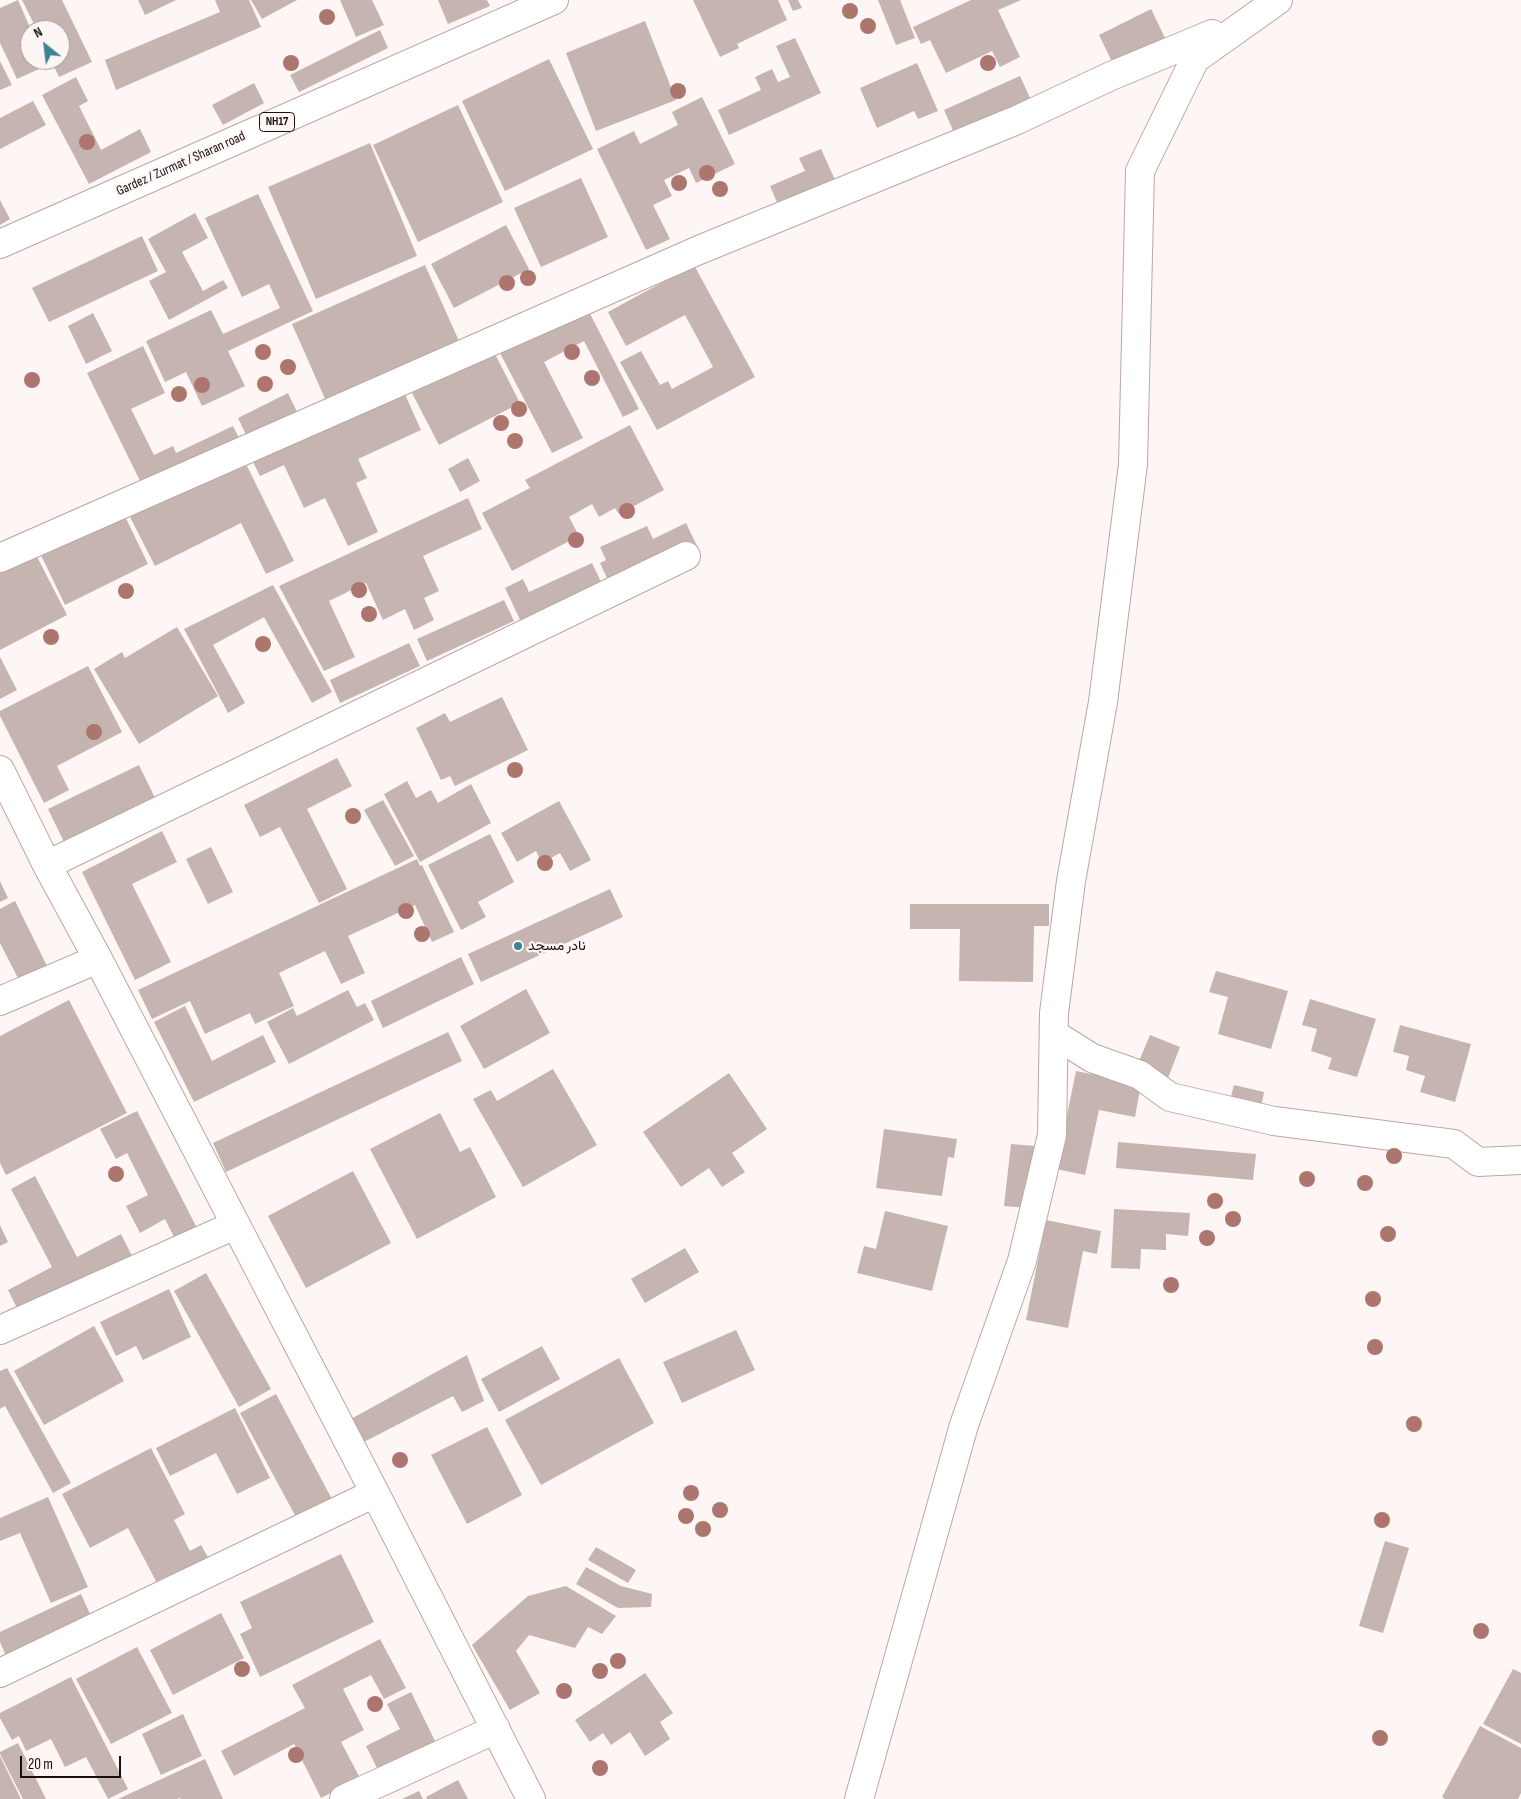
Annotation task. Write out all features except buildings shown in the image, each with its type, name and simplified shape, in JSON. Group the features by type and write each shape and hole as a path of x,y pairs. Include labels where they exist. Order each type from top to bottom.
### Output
{"main road":[{"name":"Gardez / Zurmat / Sharan road","path":"0,244 554,0"},
{"path":"0,558 700,250 1017,120 1111,76 1267,8"},
{"path":"859,1799 964,1425 1022,1261 1052,1135 1054,1014 1071,881 1103,702 1133,464 1140,171 1194,59 1267,8"},
{"path":"47,865 686,556"},
{"path":"0,770 47,865 98,959 375,1493 531,1799"},
{"path":"0,1001 98,959"},
{"path":"1054,1034 1092,1058 1140,1075 1170,1097 1274,1122 1454,1144 1478,1162 1521,1160"},
{"path":"0,1330 235,1225"},
{"path":"0,1673 375,1493"},
{"path":"344,1799 496,1729"}],"place":[{"name":"نادر مسجد","path":"518,946"}]}
